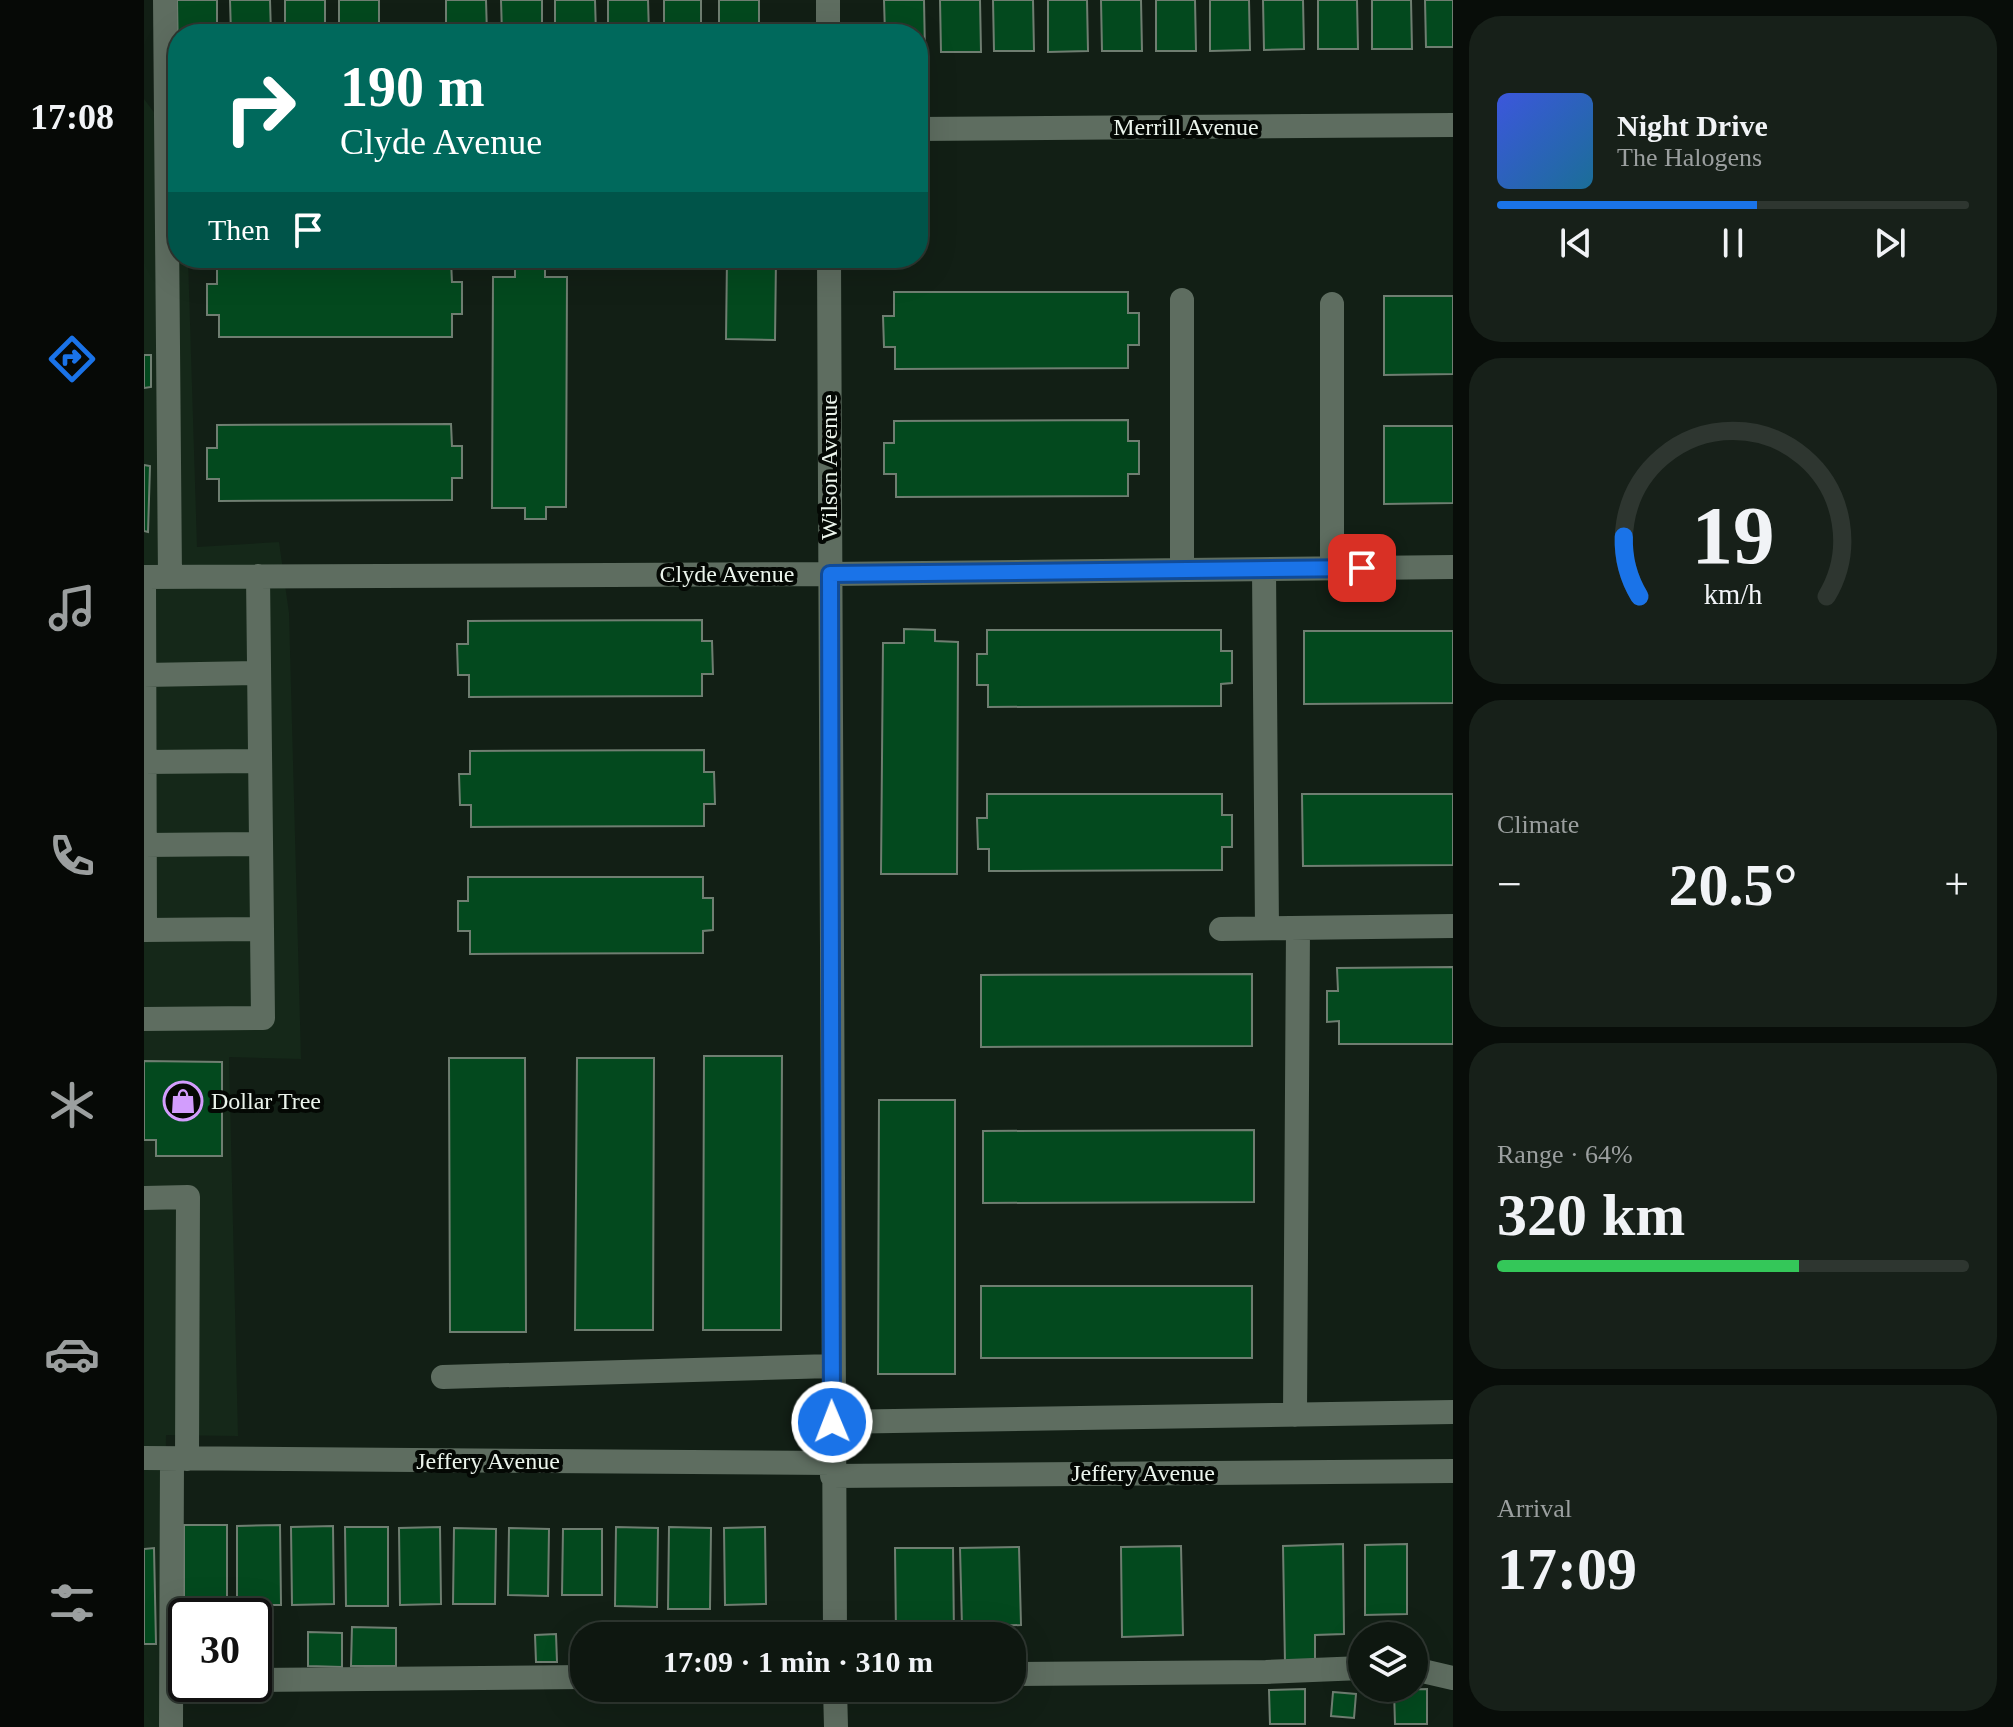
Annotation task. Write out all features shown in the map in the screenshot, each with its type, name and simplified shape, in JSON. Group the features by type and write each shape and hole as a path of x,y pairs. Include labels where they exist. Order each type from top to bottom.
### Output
{"street":[{"path":"165,0 162,134 168,183"},
{"path":"828,0 828,24"},
{"name":"Merrill Avenue","path":"928,129 1453,125"},
{"path":"168,224 155,253 170,577"},
{"name":"Wilson Avenue","path":"829,268 835,1622"},
{"path":"1182,300 1182,570"},
{"path":"1332,304 1332,569"},
{"name":"Clyde Avenue","path":"144,577 1453,567"},
{"path":"1264,570 1267,928"},
{"path":"144,1019 263,1018 258,576"},
{"path":"144,577 144,930 262,929"},
{"path":"144,675 259,673"},
{"path":"144,762 260,761"},
{"path":"144,845 261,844"},
{"path":"1221,929 1453,926"},
{"path":"1295,1415 1298,928"},
{"path":"144,1198 188,1197 179,1459 178,1598"},
{"path":"443,1377 832,1366"},
{"path":"832,1422 1453,1412"},
{"name":"Jeffery Avenue","path":"144,1458 832,1469 1453,1471"},
{"path":"1026,1674 1348,1669"},
{"path":"1428,1672 1453,1678"},
{"path":"272,1680 570,1677"},
{"path":"171,1727 175,1702"},
{"path":"835,1702 836,1727"}],"shaded area":[{"path":"144,99 168,131 168,268 188,268 197,547 279,542 289,613 301,1059 229,1057 238,1436 166,1435 164,1727 144,1727"}],"building":[{"path":"177,0 217,0 217,24 177,24"},
{"path":"230,0 270,0 271,24 231,24"},
{"path":"285,0 325,0 325,24 285,24"},
{"path":"339,0 379,0 379,24 339,24"},
{"path":"446,0 486,0 487,24 446,24"},
{"path":"501,0 542,0 542,24 502,24"},
{"path":"555,0 595,0 596,24 555,24"},
{"path":"608,0 648,0 649,24 608,24"},
{"path":"664,0 701,0 701,24 664,24"},
{"path":"719,0 759,0 759,24 719,24"},
{"path":"884,0 924,0 924,24 885,24"},
{"path":"940,0 980,0 981,52 941,52"},
{"path":"993,0 1033,0 1034,51 994,51"},
{"path":"1048,0 1087,0 1088,51 1048,52"},
{"path":"1101,0 1141,0 1142,51 1102,51"},
{"path":"1156,0 1195,0 1196,51 1156,51"},
{"path":"1210,0 1249,0 1250,50 1210,51"},
{"path":"1263,0 1303,0 1304,49 1264,50"},
{"path":"1318,0 1357,0 1358,49 1318,49"},
{"path":"1372,0 1411,0 1412,49 1372,49"},
{"path":"1425,0 1453,0 1453,47 1426,47"},
{"path":"217,268 451,268 452,282 462,282 462,314 452,314 452,337 219,337 219,315 207,315 207,284 217,284"},
{"path":"515,268 545,268 545,277 567,277 566,507 546,507 546,519 525,519 525,508 492,508 493,277 515,277"},
{"path":"727,268 776,268 775,340 726,339"},
{"path":"894,292 1128,292 1128,313 1139,313 1139,345 1128,345 1128,368 895,369 895,347 884,347 883,316 894,316"},
{"path":"1384,296 1453,296 1453,374 1384,375"},
{"path":"144,355 151,355 151,387 144,388"},
{"path":"1128,420 1128,441 1139,441 1139,474 1128,474 1128,496 896,497 896,474 884,474 884,443 894,443 894,421"},
{"path":"451,424 452,446 462,446 462,478 452,478 452,500 219,501 219,479 207,479 207,448 217,448 217,425"},
{"path":"1384,426 1453,426 1453,503 1384,504"},
{"path":"144,465 150,466 148,532 144,531"},
{"path":"702,620 702,641 712,641 713,674 702,674 702,696 469,697 469,675 458,675 457,644 468,644 468,621"},
{"path":"904,629 935,630 935,641 958,642 957,874 881,874 883,643 904,643"},
{"path":"987,630 1221,630 1221,651 1232,651 1232,683 1221,684 1221,706 988,707 988,685 977,685 977,654 987,654"},
{"path":"1304,631 1453,631 1453,703 1304,704"},
{"path":"704,750 704,772 714,772 715,804 704,804 704,826 471,827 471,805 460,805 459,774 470,774 470,751"},
{"path":"987,794 1222,794 1222,815 1232,815 1232,847 1222,847 1222,870 989,871 989,849 978,849 977,818 987,818"},
{"path":"1302,794 1453,794 1453,865 1303,866"},
{"path":"468,877 703,877 703,898 713,898 713,930 703,931 703,953 470,954 470,931 458,931 458,901 468,901"},
{"path":"1453,967 1453,1044 1339,1044 1339,1021 1327,1022 1327,991 1338,991 1337,968"},
{"path":"1252,974 1252,1046 981,1047 981,975"},
{"path":"704,1056 782,1056 781,1330 703,1330"},
{"path":"449,1058 525,1058 526,1332 450,1332"},
{"path":"577,1058 654,1058 653,1330 575,1330"},
{"name":"Dollar Tree","path":"144,1061 222,1062 222,1156 156,1156 156,1140 144,1140"},
{"path":"879,1100 955,1100 955,1374 878,1374"},
{"path":"1254,1130 1254,1202 983,1203 983,1131"},
{"path":"981,1286 1252,1286 1252,1358 981,1358"},
{"path":"184,1525 227,1525 227,1598 184,1598"},
{"path":"280,1525 281,1605 272,1605 272,1598 237,1598 237,1526"},
{"path":"333,1526 334,1604 292,1605 291,1527"},
{"path":"345,1527 388,1527 388,1606 346,1606"},
{"path":"440,1527 441,1604 400,1605 399,1528"},
{"path":"616,1527 658,1528 657,1607 615,1606"},
{"path":"669,1527 711,1528 710,1609 668,1609"},
{"path":"765,1527 766,1604 725,1605 724,1528"},
{"path":"454,1528 496,1529 495,1604 453,1604"},
{"path":"509,1528 549,1529 548,1596 508,1595"},
{"path":"563,1529 602,1529 602,1595 562,1595"},
{"path":"1343,1544 1344,1634 1315,1635 1315,1663 1285,1664 1283,1546"},
{"path":"1407,1544 1407,1614 1365,1615 1365,1545"},
{"path":"1181,1546 1183,1635 1122,1637 1121,1547"},
{"path":"1019,1547 1021,1622 962,1622 960,1548"},
{"path":"154,1548 156,1644 144,1644 144,1549"},
{"path":"895,1548 953,1548 954,1622 896,1622"},
{"path":"352,1627 396,1628 396,1666 351,1666"},
{"path":"308,1632 342,1633 342,1667 308,1666"},
{"path":"556,1634 557,1662 536,1662 535,1635"},
{"path":"1305,1689 1305,1724 1270,1724 1269,1690"},
{"path":"1333,1692 1348,1693 1348,1702 1355,1702 1354,1718 1331,1716"},
{"path":"1394,1702 1427,1702 1427,1724 1395,1724"}],"place":[{"name":"Dollar Tree","path":"183,1101"}],"route":[{"path":"832,1422 830,574 1362,568"}]}
